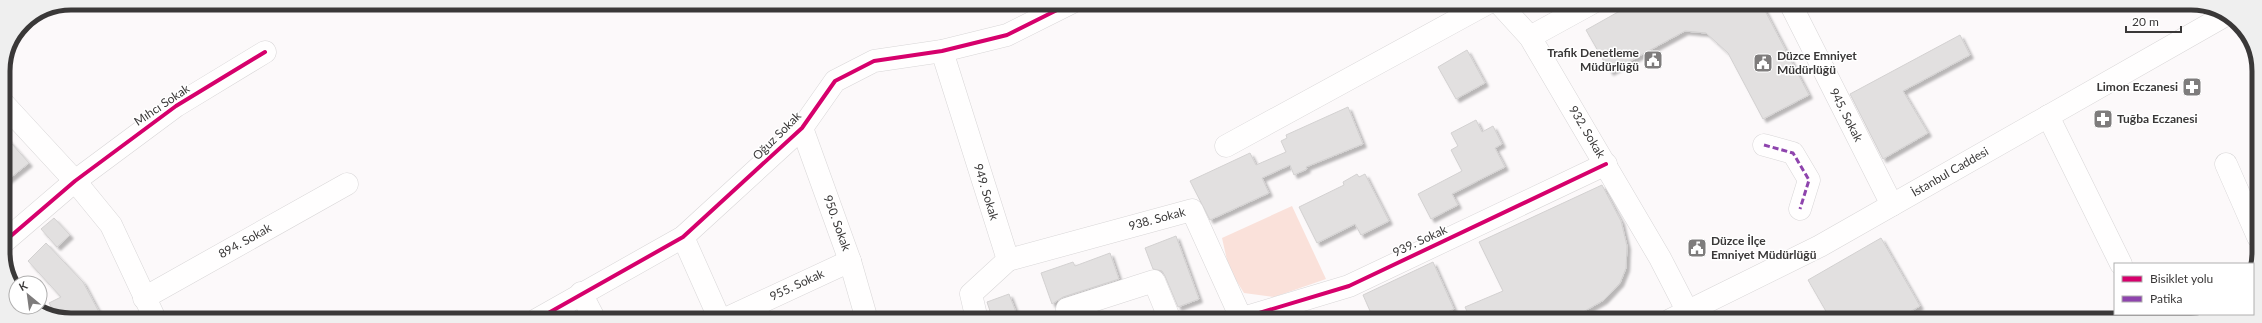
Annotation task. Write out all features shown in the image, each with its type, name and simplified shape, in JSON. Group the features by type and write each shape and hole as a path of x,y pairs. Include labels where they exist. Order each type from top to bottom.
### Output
{"street":[{"name":"Oğuz Sokak","path":"548,313 682,237 802,128 835,81 874,61 942,51 1007,35 1057,10"},
{"path":"1226,146 1475,10"},
{"name":"932. Sokak","path":"1505,10 1530,37 1606,164 1660,258 1681,313"},
{"path":"1530,37 1579,10"},
{"name":"945. Sokak","path":"1794,10 1892,205"},
{"name":"İstanbul Caddesi","path":"1691,313 1820,246 2221,18"},
{"name":"949. Sokak","path":"942,51 1008,260"},
{"name":"Mıhcı Sokak","path":"10,237 75,180 176,106 265,52"},
{"path":"10,110 75,180 111,225 152,313"},
{"path":"2048,116 2121,263"},
{"name":"950. Sokak","path":"802,128 850,261 865,313"},
{"path":"1764,145 1793,153 1809,180 1800,209"},
{"name":"939. Sokak","path":"1258,313 1349,286 1606,164"},
{"path":"2226,164 2252,223"},
{"name":"894. Sokak","path":"144,298 347,184"},
{"name":"938. Sokak","path":"1008,260 1192,210 1235,313"},
{"path":"682,237 718,313"},
{"path":"975,313 971,294 1008,260"},
{"name":"955. Sokak","path":"736,313 850,261"},
{"path":"1067,310 1154,281 1167,313"},
{"path":"581,294 591,313"}],"shaded area":[{"path":"1292,206 1326,279 1274,297 1244,293 1229,269 1222,238"}],"building":[{"name":"Düzce Emniyet Müdürlüğü","path":"1622,10 1765,10 1809,95 1763,119 1728,53 1706,33 1685,31 1610,72 1586,30"},
{"path":"1960,35 1970,55 1903,91 1928,133 1883,159 1850,94"},
{"path":"1467,50 1485,83 1456,99 1438,67"},
{"path":"1348,107 1363,144 1306,167 1307,169 1294,175 1290,165 1262,178 1269,193 1210,220 1190,181 1250,153 1256,165 1286,152 1281,141 1287,138 1286,135"},
{"path":"1476,120 1482,132 1493,126 1502,144 1495,148 1505,167 1452,194 1458,205 1431,219 1418,194 1462,171 1451,150 1458,146 1451,133"},
{"path":"10,142 29,163 10,178"},
{"path":"1357,174 1359,177 1365,174 1389,221 1361,235 1355,224 1317,243 1299,207 1344,185 1343,182"},
{"path":"1602,185 1621,221 1627,246 1626,268 1620,283 1604,300 1581,313 1468,313 1465,307 1503,291 1479,242"},
{"path":"54,218 70,235 57,247 41,229"},
{"path":"1176,236 1199,299 1178,307 1165,276 1162,271 1153,269 1145,248"},
{"path":"1881,238 1920,306 1908,313 1827,313 1808,280"},
{"path":"46,243 83,282 99,312 71,313 53,310 49,303 61,297 48,283 48,275 41,275 28,261"},
{"path":"1110,253 1119,279 1063,297 1052,304 1041,273 1073,262 1075,266"},
{"path":"1433,262 1454,309 1446,313 1371,313 1363,295"},
{"path":"1009,294 1016,313 991,313 987,302"}],"marked path":[{"path":"1764,145 1793,153 1809,180 1800,209"}],"cycle path":[{"path":"548,313 683,237 802,128 835,81 874,61 942,51 1007,35 1057,10"},
{"path":"10,237 75,181 176,106 265,52"},
{"path":"1259,313 1349,286 1606,164"}],"place":[{"name":"Trafik Denetleme Müdürlüğü","path":"1653,60"},
{"name":"Düzce Emniyet Müdürlüğü","path":"1763,63"},
{"name":"Limon Eczanesi","path":"2192,87"},
{"name":"Tuğba Eczanesi","path":"2103,119"},
{"name":"Düzce İlçe Emniyet Müdürlüğü","path":"1697,248"}]}
